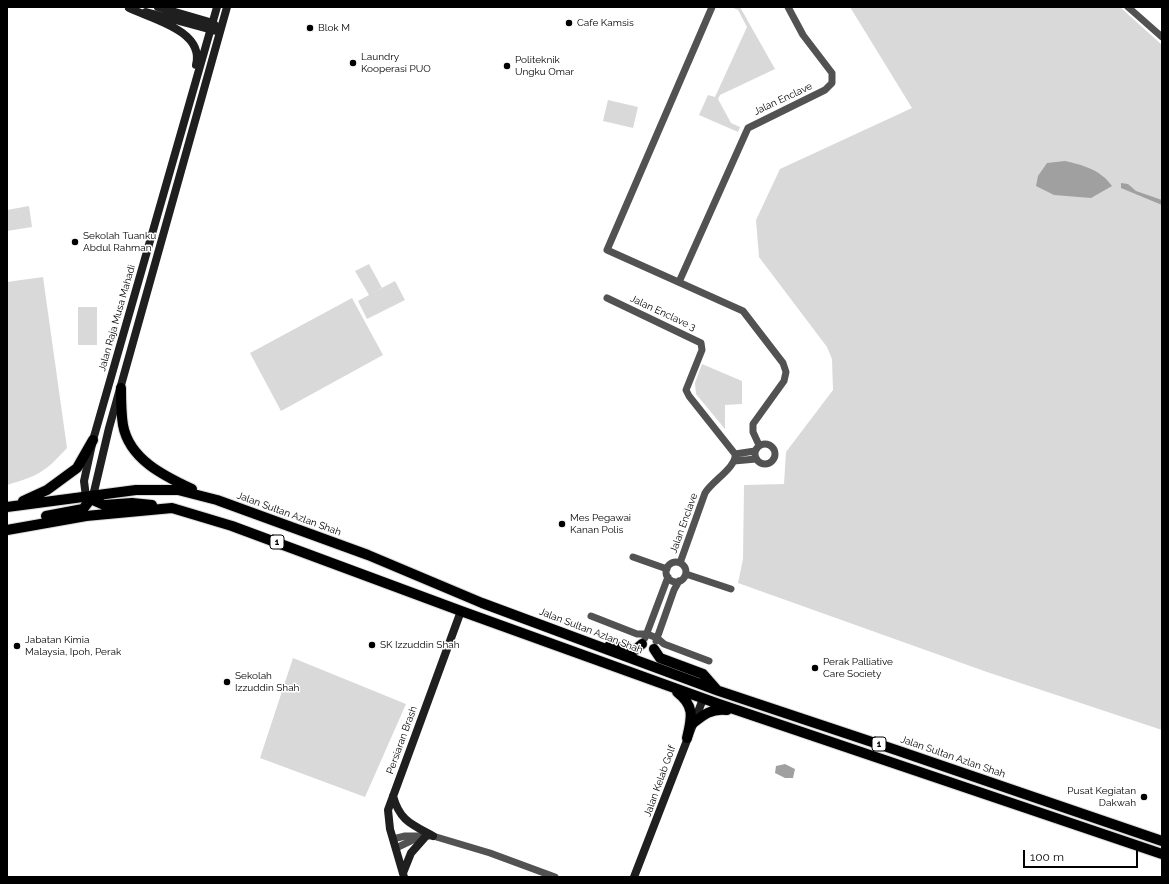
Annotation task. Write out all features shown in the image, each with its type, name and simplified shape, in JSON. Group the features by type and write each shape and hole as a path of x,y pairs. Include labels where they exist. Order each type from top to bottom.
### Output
{"main road":[{"path":"128,7 212,27"},
{"path":"128,7 178,29 192,42 197,51 198,60 193,80 194,85"},
{"path":"158,7 221,31"},
{"name":"Jalan Raja Musa Mahadi","path":"90,498 84,481 93,440 194,85 218,7"},
{"path":"7,527 83,509 90,498 227,7"},
{"path":"120,388 123,426 133,450 160,475 216,500"},
{"path":"10,506 47,490 64,479 77,468 93,440"},
{"name":"Jalan Sultan Azlan Shah","path":"10,506 90,498 136,490 178,490 216,500 368,555 482,603 719,691 1162,841"},
{"path":"90,498 104,505 132,503 172,508"},
{"name":"1","path":"7,530 86,516 172,508 232,526 702,699 1162,854"},
{"name":"Persiaran Brash","path":"404,875 393,839 388,810 460,611"},
{"path":"592,645 635,650 642,644"},
{"path":"592,645 601,654 692,688 702,699"},
{"path":"654,649 660,658 703,674 719,691"},
{"path":"665,685 685,699 690,708 692,717 687,738"},
{"name":"Jalan Kelab Golf","path":"636,875 702,699"},
{"path":"692,724 706,712 714,710 743,713"},
{"path":"393,796 399,813 404,820 426,836 411,853 404,875"}],"street":[{"path":"712,7 607,250 743,311 783,363 786,372 784,381 753,424 753,432 759,445"},
{"name":"Jalan Enclave","path":"679,282 748,128 825,90 832,83 832,74 803,35 788,7"},
{"path":"1128,7 1162,37"},
{"name":"Jalan Enclave 3","path":"607,298 701,343 702,350 686,390 734,457"},
{"path":"734,457 756,459 759,462 767,463 771,461 775,454 772,447 769,444 759,445"},
{"path":"734,457 755,451 759,445"},
{"path":"755,451 756,459"},
{"name":"Jalan Enclave","path":"680,563 705,493 709,486 734,457"},
{"path":"633,557 667,569 668,577 642,644"},
{"name":"Jalan Enclave","path":"667,569 670,564 680,563"},
{"name":"Jalan Enclave","path":"680,563 685,568 686,574"},
{"path":"654,649 674,590 679,581 686,574 731,590"},
{"path":"668,577 672,581 679,581"},
{"path":"591,616 637,634 647,634 657,638 664,644 709,661"},
{"path":"393,839 405,836 426,836 490,853 555,877"},
{"path":"396,848 426,836"}],"shaded area":[{"path":"731,7 740,7 775,69 720,95 718,99 731,123 740,127 738,132 699,115 708,95 715,97 747,27 738,10"},
{"path":"850,7 1120,7 1162,45 1162,730 987,672 738,583 743,559 744,485 784,484 786,452 833,390 832,359 827,347 759,257 756,220 780,169 912,108"},
{"path":"608,100 638,107 633,128 603,121"},
{"path":"1065,161 1085,166 1097,172 1108,180 1112,186 1091,198 1054,195 1036,186 1038,176 1047,163"},
{"path":"1121,183 1128,184 1136,191 1162,200 1162,205 1121,188"},
{"path":"29,206 32,227 7,231 7,210"},
{"path":"369,264 382,288 395,281 405,300 367,319 358,301 369,295 355,271"},
{"path":"43,277 67,448 47,468 34,476 7,485 7,282"},
{"path":"352,298 383,355 281,411 250,353"},
{"path":"78,307 97,307 97,345 78,345"},
{"path":"702,364 742,381 742,404 725,405 725,429 696,394 695,383"},
{"path":"293,658 406,704 365,797 260,758"},
{"path":"785,764 795,769 793,778 785,778 775,773 776,766"}],"place":[{"name":"Cafe Kamsis","path":"569,23"},
{"name":"Blok M","path":"310,28"},
{"name":"Laundry Kooperasi PUO","path":"353,63"},
{"name":"Politeknik Ungku Omar","path":"507,66"},
{"name":"Sekolah Tuanku Abdul Rahman","path":"75,242"},
{"name":"Mes Pegawai Kanan Polis","path":"562,524"},
{"name":"SK Izzuddin Shah","path":"372,645"},
{"name":"Jabatan Kimia Malaysia, Ipoh, Perak","path":"17,646"},
{"name":"Perak Palliative Care Society","path":"815,668"},
{"name":"Sekolah Izzuddin Shah","path":"227,682"},
{"name":"Pusat Kegiatan Dakwah","path":"1144,797"}]}
